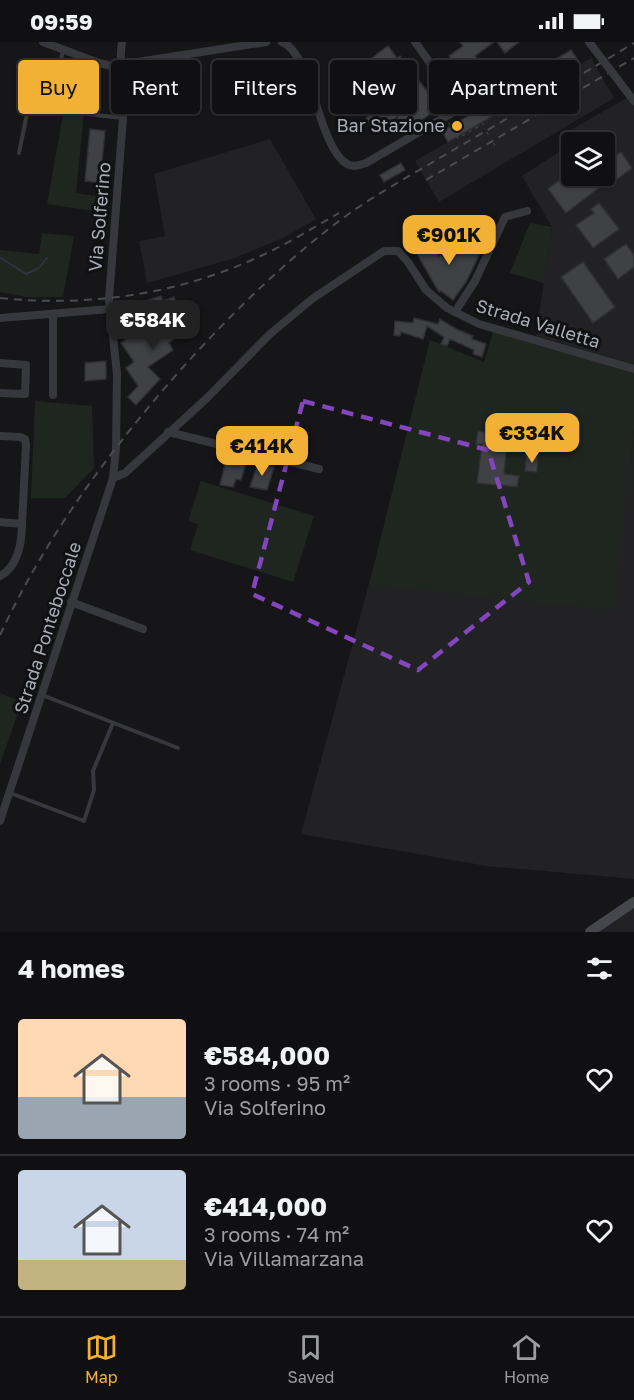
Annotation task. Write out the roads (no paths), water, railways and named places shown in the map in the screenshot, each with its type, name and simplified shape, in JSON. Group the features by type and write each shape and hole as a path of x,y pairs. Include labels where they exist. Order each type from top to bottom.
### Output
{"main road":[{"path":"590,932 634,902"}],"street":[{"path":"43,42 99,63 111,64"},
{"name":"Via Solferino","path":"121,60 122,42"},
{"path":"153,60 266,42"},
{"path":"282,42 298,59 327,133 335,149 347,164 353,166 366,163 450,114"},
{"path":"415,42 429,62"},
{"path":"589,42 634,101"},
{"name":"Via Solferino","path":"113,478 116,448 117,374 109,299 123,114"},
{"path":"455,312 475,281 505,217 527,211"},
{"name":"Strada Valletta","path":"113,478 125,473 206,399 270,334 312,299 384,251 398,251 426,290 447,308 479,324 634,369"},
{"path":"0,318 110,309"},
{"path":"53,315 53,395"},
{"path":"0,363 26,365 25,394 0,393"},
{"path":"168,432 319,469"},
{"path":"0,436 25,439 19,550 12,564 0,576"},
{"name":"Strada Ponteboccale","path":"0,822 113,478"},
{"path":"0,522 22,524"},
{"path":"71,602 143,630"}],"lane":[{"path":"61,60 63,49"},
{"path":"82,60 83,56"},
{"path":"19,153 27,114"},
{"path":"87,114 123,118"},
{"path":"41,695 178,748"},
{"path":"9,792 84,821 94,790 93,771 113,723"}],"waterway":[{"path":"1,258 26,274 39,268 47,258"}],"railway":[{"path":"0,635 18,598 59,528 106,461 184,366 263,285 350,213 634,43"},
{"path":"426,180 634,58"},
{"path":"0,298 66,301 162,290 193,282 254,259 339,213"}],"place":[{"name":"Bar Stazione","path":"457,126"}]}
